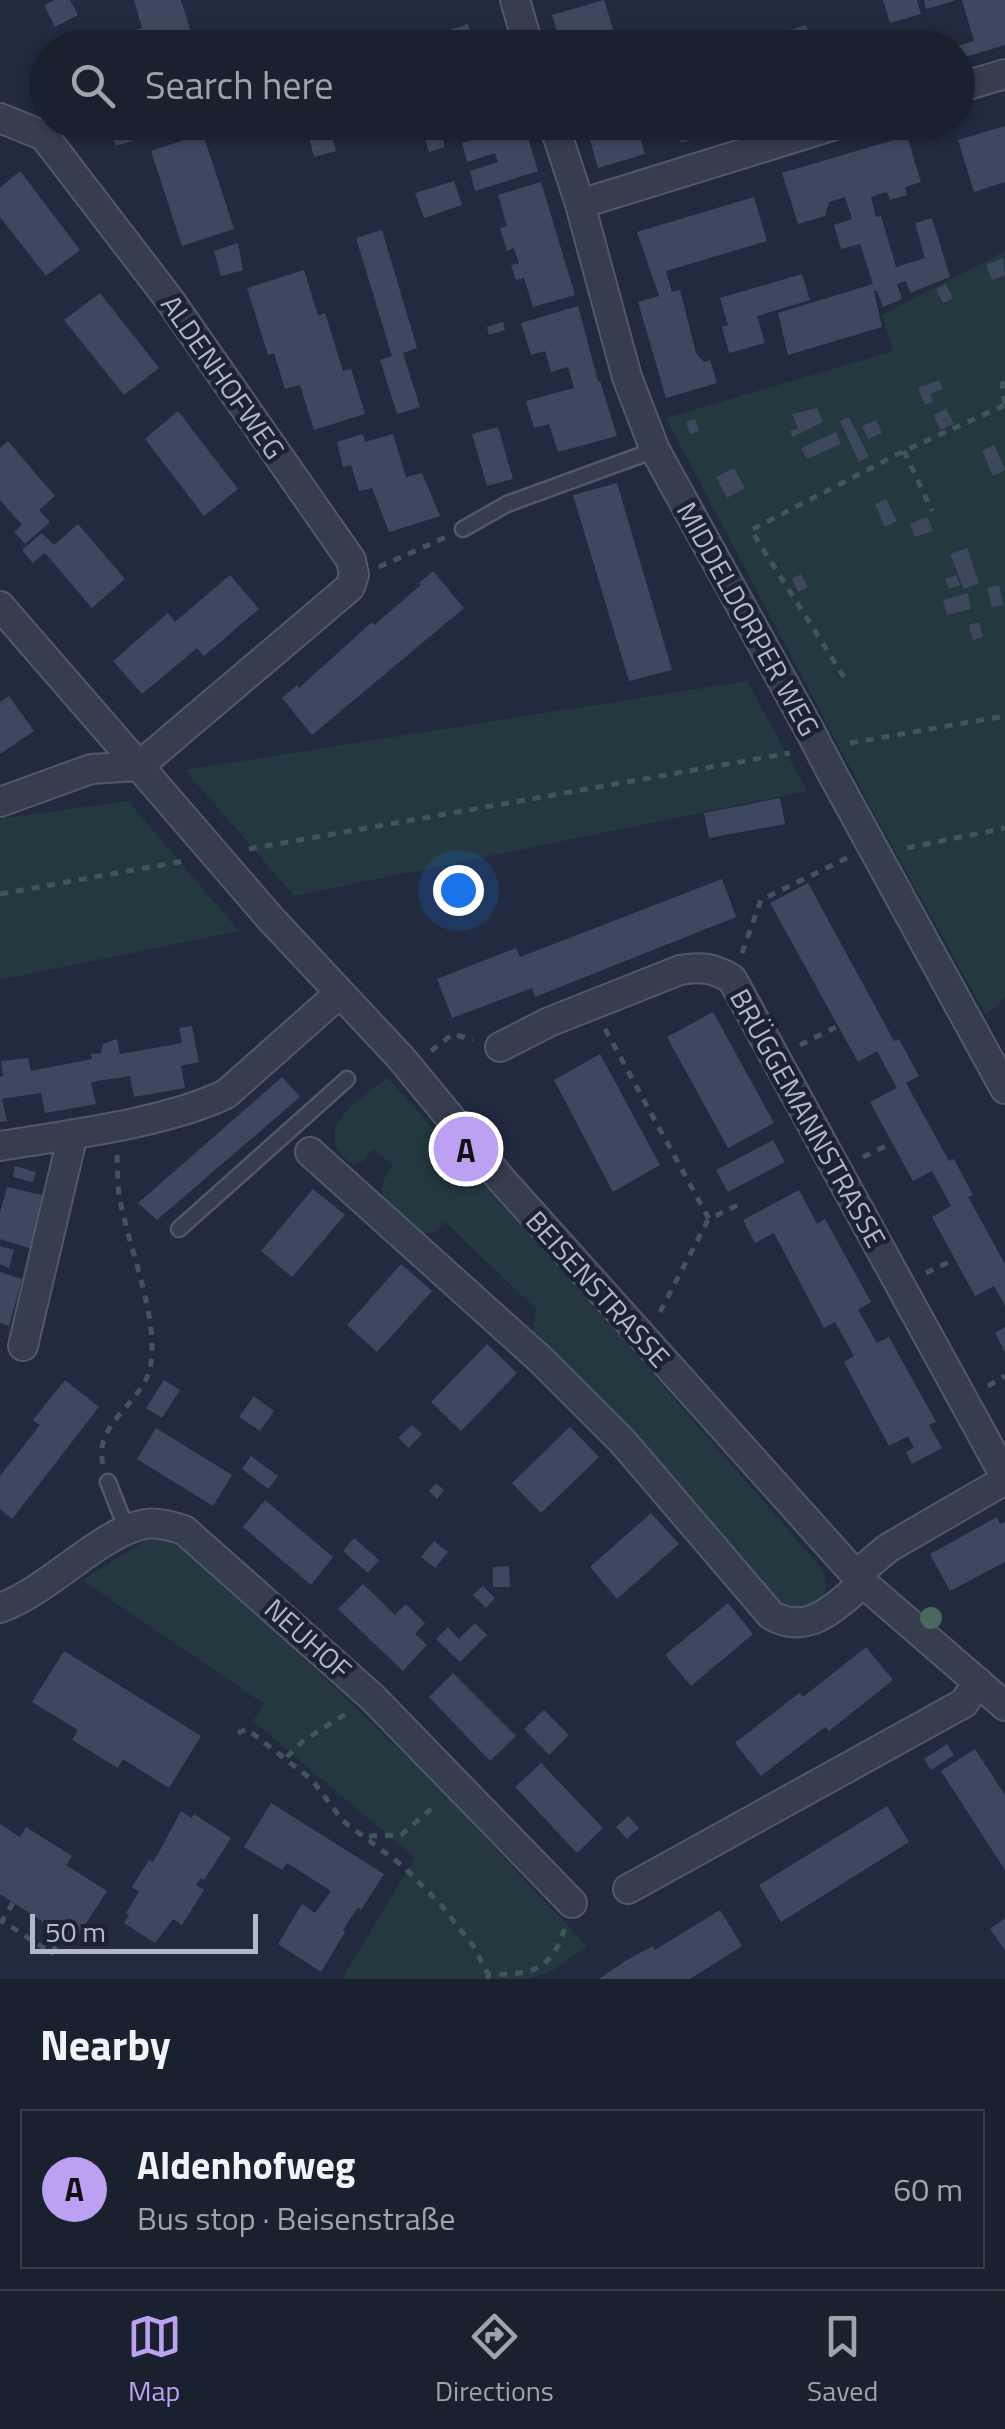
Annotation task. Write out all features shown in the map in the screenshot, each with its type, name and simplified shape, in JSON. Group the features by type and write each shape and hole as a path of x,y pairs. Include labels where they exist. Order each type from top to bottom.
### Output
{"street":[{"path":"515,0 524,30"},
{"path":"975,83 1005,74"},
{"name":"ALDENHOFWEG","path":"0,118 30,130"},
{"name":"ALDENHOFWEG","path":"47,140 169,299 352,560 354,575"},
{"name":"MIDDELDORPER WEG","path":"560,140 627,377 656,450 1005,1089"},
{"path":"580,204 787,140"},
{"path":"0,802 92,769 139,766 350,586 354,575"},
{"name":"BEISENSTRASSE","path":"0,606 270,918 400,1058 579,1267 860,1579 1005,1706"},
{"name":"BRÜGGEMANNSTRASSE","path":"500,1047 680,970 716,970 732,979 1005,1478 888,1548 860,1579"},
{"path":"0,1146 206,1104 226,1094 340,994"},
{"path":"22,1346 73,1134"},
{"path":"310,1152 541,1360 623,1442 771,1614 784,1622 812,1620 826,1614 860,1579"},
{"name":"NEUHOF","path":"127,1530 148,1524 184,1530 372,1697 572,1903"},
{"path":"0,1608 49,1584 127,1530"},
{"path":"628,1889 964,1702 978,1682"}],"lane":[{"path":"462,529 507,504 656,450"},
{"path":"179,1229 347,1079"},
{"path":"287,1132 310,1152"},
{"path":"108,1482 127,1530"}],"path":[{"path":"844,676 752,530 904,451 1005,406 1005,382"},
{"path":"904,451 932,511"},
{"path":"354,575 389,564 462,529"},
{"path":"847,744 1005,716"},
{"path":"244,850 791,753"},
{"path":"732,979 761,900 872,851 1005,828"},
{"path":"0,894 186,860"},
{"path":"592,1005 708,1219"},
{"path":"776,1058 838,1026"},
{"path":"426,1056 444,1039"},
{"path":"108,1482 100,1453 102,1439 143,1384 151,1365 152,1344 118,1192 118,1158 111,1126"},
{"path":"662,1310 708,1219 738,1205"},
{"path":"287,1757 303,1741 372,1697"},
{"path":"238,1733 247,1728 287,1757 312,1780 343,1821 403,1866 441,1905 474,1948 488,1976 523,1975 546,1962 560,1944 572,1903"},
{"path":"366,1836 401,1835 456,1784"},
{"path":"12,1902 0,1922 52,1953 64,1935"}],"green space":[{"path":"1005,251 1005,998 986,1015 877,819 666,418 893,351 882,315"},
{"path":"747,681 807,791 294,896 185,770"},
{"path":"128,801 239,931 0,980 0,819"},
{"path":"387,1077 817,1563 826,1585 819,1600 802,1607 779,1601 663,1469 533,1336 536,1309 445,1222 435,1232 420,1234 393,1212 382,1196 382,1187 393,1166 373,1149 363,1161 353,1165 340,1152 334,1140 335,1128 351,1107"},
{"path":"165,1540 183,1549 255,1612 419,1768 587,1946 552,1971 527,1979 342,1979 415,1858 253,1721 264,1704 82,1580 145,1541"}],"building":[{"path":"70,0 78,15 55,27 44,5"},
{"path":"134,0 181,0 190,30 135,30 142,28"},
{"path":"604,0 613,30 557,30 552,15"},
{"path":"883,0 917,0 921,14 890,23"},
{"path":"924,0 954,0 954,1 926,9"},
{"path":"962,0 1005,0 1005,45 975,54 975,30 971,30"},
{"path":"468,24 470,30 449,30"},
{"path":"1005,126 1005,182 974,192 958,140 975,140 975,135"},
{"path":"113,140 135,140 116,146"},
{"path":"185,140 205,140 234,229 182,246 151,151"},
{"path":"310,140 333,140 336,151 314,157"},
{"path":"425,140 443,140 445,147 429,152"},
{"path":"529,140 538,171 475,191 470,171 498,162 495,153 467,162 462,143"},
{"path":"590,140 641,140 645,154 598,168"},
{"path":"893,140 908,140 921,182 905,187 907,195 890,200 887,192 871,197 876,217 881,216 896,267 925,258 915,223 932,218 950,277 910,293 906,281 897,284 902,299 883,307 874,291 882,327 788,355 778,313 873,284 860,244 841,249 834,225 852,219 845,197 829,202 825,216 798,224 782,173"},
{"path":"20,171 80,250 46,276 0,217 0,188"},
{"path":"454,181 462,205 424,218 415,193"},
{"path":"541,182 575,295 533,307 524,278 516,280 511,265 519,263 514,248 507,251 500,228 507,226 498,195"},
{"path":"754,197 767,241 666,271 672,292 680,290 696,353 704,362 710,360 717,383 666,398 638,302 659,296 637,232"},
{"path":"382,230 417,348 403,353 420,407 397,414 380,360 392,356 356,238"},
{"path":"238,243 243,270 221,276 214,251"},
{"path":"1003,258 1005,275 992,280 986,265"},
{"path":"304,270 318,316 325,313 343,371 351,369 365,414 314,430 300,385 285,389 274,353 268,355 247,288"},
{"path":"802,274 810,300 757,316 765,343 729,353 722,327 728,325 720,298"},
{"path":"946,284 953,298 943,303 936,289"},
{"path":"100,293 159,368 124,395 64,320"},
{"path":"578,306 617,436 558,452 549,424 534,428 526,401 574,388 568,367 551,372 545,351 531,355 521,323"},
{"path":"503,322 505,330 489,335 487,327"},
{"path":"939,380 943,389 930,394 933,402 925,405 918,388"},
{"path":"817,408 823,422 793,437 790,431 798,429 792,414"},
{"path":"946,409 954,424 941,430 933,415"},
{"path":"178,411 238,489 204,516 145,439"},
{"path":"849,417 869,457 859,462 840,421"},
{"path":"695,419 699,431 690,434 686,422"},
{"path":"876,420 882,433 868,439 862,426"},
{"path":"498,427 513,479 487,486 472,434"},
{"path":"836,432 841,444 807,459 801,448"},
{"path":"363,434 365,442 393,434 406,477 422,473 440,516 389,532 372,488 359,491 351,465 343,467 337,442"},
{"path":"8,441 55,496 39,510 50,522 25,544 14,532 22,525 0,500 0,448"},
{"path":"994,445 1005,470 993,476 982,451"},
{"path":"734,468 745,488 727,498 716,477"},
{"path":"617,483 672,670 629,681 573,495"},
{"path":"886,499 897,521 885,527 875,504"},
{"path":"927,517 933,531 915,537 910,524"},
{"path":"78,524 125,579 92,608 45,553 33,563 22,550 42,533 54,545"},
{"path":"967,548 979,583 964,589 950,554"},
{"path":"433,571 464,608 312,735 282,698 297,685 299,688 372,622 374,625"},
{"path":"801,574 808,587 798,592 792,579"},
{"path":"230,575 259,609 204,656 197,648 142,694 113,661 168,613 175,622"},
{"path":"956,575 960,585 949,589 945,579"},
{"path":"999,585 1003,605 992,607 987,588"},
{"path":"968,593 971,609 947,615 943,600"},
{"path":"979,622 983,637 973,640 969,625"},
{"path":"9,696 34,731 0,754 0,702"},
{"path":"780,798 785,824 709,838 704,813"},
{"path":"722,879 736,917 535,997 532,988 452,1018 437,979 516,948 520,957"},
{"path":"808,883 894,1041 899,1039 919,1076 906,1083 949,1161 954,1159 973,1195 968,1197 1005,1264 1005,1306 994,1286 975,1296 932,1217 951,1206 932,1171 913,1181 870,1102 897,1088 877,1051 858,1062 770,903"},
{"path":"713,1012 774,1123 728,1148 667,1037"},
{"path":"192,1026 199,1062 181,1066 185,1088 134,1097 130,1076 97,1081 91,1083 96,1104 45,1113 41,1093 7,1098 2,1099 7,1121 0,1122 1,1061 28,1058 31,1071 92,1059 91,1054 101,1053 103,1044 117,1039 120,1054 182,1043 179,1028"},
{"path":"600,1054 660,1165 613,1192 554,1080"},
{"path":"282,1077 300,1097 157,1220 138,1203"},
{"path":"773,1140 785,1162 728,1192 716,1170"},
{"path":"15,1166 36,1172 33,1182 13,1177"},
{"path":"7,1187 46,1196 32,1249 0,1239 0,1212"},
{"path":"313,1189 345,1215 292,1277 261,1251"},
{"path":"799,1190 817,1224 825,1219 871,1302 858,1310 877,1343 889,1337 936,1422 929,1425 942,1448 912,1464 906,1452 914,1448 908,1436 889,1446 844,1362 854,1356 835,1322 824,1328 774,1233 755,1243 743,1220"},
{"path":"0,1246 14,1250 9,1268 0,1264"},
{"path":"401,1264 432,1291 377,1352 347,1325"},
{"path":"0,1272 22,1279 9,1326 0,1323"},
{"path":"1005,1327 1005,1352 995,1333"},
{"path":"487,1344 517,1373 461,1431 431,1402"},
{"path":"65,1380 99,1407 12,1519 0,1509 0,1476 40,1425 33,1420"},
{"path":"164,1380 180,1390 162,1418 146,1408"},
{"path":"254,1396 274,1411 260,1431 239,1417"},
{"path":"412,1425 422,1434 409,1448 398,1438"},
{"path":"570,1427 599,1457 541,1513 512,1483"},
{"path":"156,1428 232,1475 213,1506 137,1459"},
{"path":"251,1456 278,1476 268,1489 242,1469"},
{"path":"436,1483 444,1490 437,1499 429,1491"},
{"path":"265,1500 333,1557 311,1585 243,1527"},
{"path":"651,1513 679,1544 617,1599 590,1567"},
{"path":"997,1517 1000,1524 1005,1522 1005,1562 950,1591 930,1554"},
{"path":"354,1538 379,1560 368,1573 343,1551"},
{"path":"434,1541 448,1552 435,1568 421,1557"},
{"path":"509,1566 510,1587 493,1587 493,1567"},
{"path":"363,1584 395,1615 406,1604 425,1623 415,1634 427,1645 403,1671 338,1609"},
{"path":"483,1586 495,1598 486,1608 473,1595"},
{"path":"728,1603 753,1634 691,1686 665,1655"},
{"path":"475,1623 487,1635 460,1662 436,1639 448,1627 459,1639"},
{"path":"866,1647 893,1680 829,1731 825,1727 761,1776 735,1743 799,1693 803,1697"},
{"path":"64,1651 201,1736 169,1788 123,1759 118,1768 72,1740 78,1730 32,1702"},
{"path":"453,1673 516,1736 490,1761 429,1697"},
{"path":"544,1710 569,1735 549,1755 524,1729"},
{"path":"947,1744 954,1755 931,1770 924,1759"},
{"path":"975,1749 1005,1795 1005,1870 941,1771"},
{"path":"541,1763 603,1828 577,1853 515,1787"},
{"path":"271,1803 384,1874 343,1930 321,1972 278,1944 302,1904 315,1913 331,1891 287,1863 282,1870 244,1847"},
{"path":"887,1806 909,1842 781,1922 759,1885"},
{"path":"181,1811 191,1818 194,1814 231,1838 204,1880 201,1878 196,1885 204,1890 182,1925 173,1919 155,1943 124,1923 139,1892 132,1887 149,1860 153,1862"},
{"path":"628,1816 639,1828 627,1839 616,1827"},
{"path":"0,1824 20,1837 26,1827 72,1856 66,1865 107,1891 74,1942 0,1894"},
{"path":"720,1910 742,1946 690,1979 599,1979 625,1961 653,1946 655,1950"},
{"path":"1005,1918 1005,1950 990,1929"}],"place":[{"name":"Aldenhofweg","path":"466,1149"}]}
